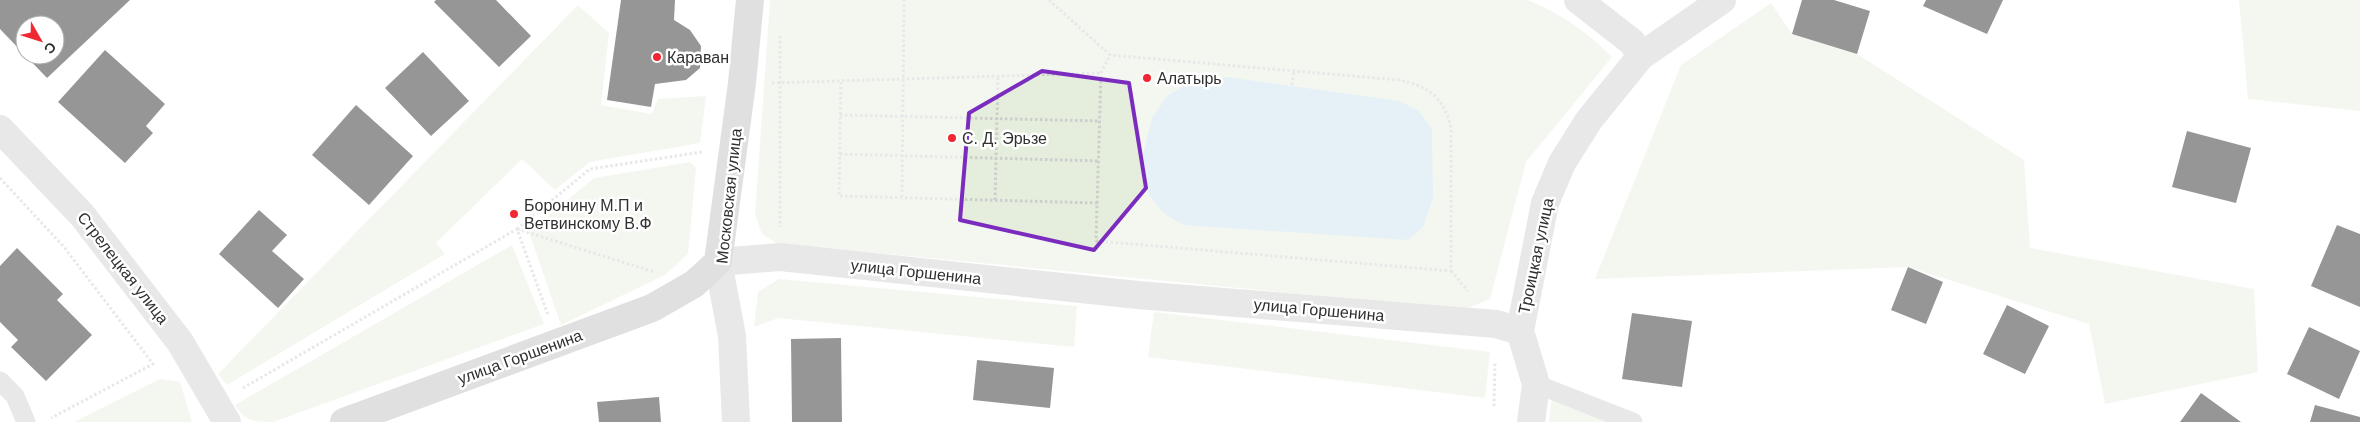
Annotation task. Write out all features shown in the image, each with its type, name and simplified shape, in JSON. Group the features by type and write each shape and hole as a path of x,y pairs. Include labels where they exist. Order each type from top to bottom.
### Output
{"street":[{"name":"Московская улица","path":"736,422 732,336 718,262 742,83 750,0"},
{"path":"1578,0 1632,42 1641,56"},
{"name":"Троицкая улица","path":"1531,422 1536,384 1520,331 1545,204 1562,163 1589,120 1641,56 1722,0"},
{"name":"Стрелецкая улица","path":"0,129 82,215 180,342 222,413"},
{"name":"улица Горшенина","path":"344,422 652,308 694,284 718,262 780,257 1138,295 1496,324 1520,331"}],"lane":[{"path":"0,381 15,396 26,422"},
{"path":"1536,384 1633,422"}],"path":[{"path":"902,197 904,0"},
{"path":"1049,0 1110,56 1398,80 1418,84 1435,96 1447,111 1451,129 1451,271 1096,242 1101,73 1110,56"},
{"path":"780,35 780,257"},
{"path":"1292,85 1294,71"},
{"path":"779,83 1101,73"},
{"path":"995,200 998,77"},
{"path":"841,82 839,196 1098,203"},
{"path":"840,115 1100,121"},
{"path":"222,413 517,229 590,169 710,150"},
{"path":"840,154 1099,161"},
{"path":"0,178 64,247 153,364 44,422"},
{"path":"517,229 694,284"},
{"path":"517,229 557,343"}],"highlighted area":[{"path":"1042,71 1129,83 1146,188 1094,250 960,220 969,113"}],"green space":[{"path":"770,0 1528,0 1552,11 1573,24 1612,57 1526,162 1490,299 1463,310 776,243 762,234 755,215"},
{"path":"2239,0 2360,0 2360,111 2248,99"},
{"path":"1771,3 1792,34 1857,54 2024,160 2030,248 2254,289 2258,372 2105,404 2089,324 1908,267 1595,279 1681,65"},
{"path":"578,5 609,33 601,105 652,114 658,99 706,96 700,143 590,162 555,190 522,159 436,243 445,254 227,385 218,374"},
{"path":"690,162 696,168 688,254 665,275 561,325 529,232 594,178"},
{"path":"512,245 544,324 273,422 260,422 246,418 235,405"},
{"path":"779,279 1077,306 1074,347 778,318 754,327 758,292"},
{"path":"1154,312 1490,352 1485,398 1148,357"},
{"path":"160,379 180,382 192,422 74,422"},
{"path":"1553,389 1617,422 1549,422"}],"water":[{"path":"1227,77 1400,101 1419,111 1432,129 1433,198 1423,227 1408,240 1183,225 1163,213 1148,193 1143,155 1152,118 1167,96 1188,83"}],"building":[{"path":"0,0 130,0 65,61 65,15 15,15 15,45 0,29"},
{"path":"436,0 496,0 531,36 499,67 434,2"},
{"name":"Караван","path":"621,0 675,0 674,20 690,30 701,46 700,68 686,80 655,84 651,107 607,100"},
{"path":"1802,0 1834,0 1870,11 1857,54 1792,34"},
{"path":"1926,0 2003,0 1987,34 1923,6"},
{"path":"105,50 165,104 146,126 153,133 125,163 58,102"},
{"path":"423,52 469,101 431,136 385,88"},
{"path":"35,65 61,65 47,78"},
{"path":"356,105 413,156 369,205 312,155"},
{"path":"2187,131 2251,148 2236,203 2172,187"},
{"path":"259,210 287,235 272,251 304,279 278,308 219,254"},
{"path":"2337,225 2360,234 2360,307 2311,286"},
{"path":"17,248 63,294 57,300 92,335 46,381 11,347 18,340 0,322 0,266"},
{"path":"1908,267 1943,282 1926,324 1891,310"},
{"path":"2007,305 2049,326 2025,374 1983,354"},
{"path":"1632,313 1692,321 1682,387 1622,379"},
{"path":"2309,327 2360,351 2339,399 2287,374"},
{"path":"841,338 842,422 792,422 791,339"},
{"path":"977,360 1054,368 1050,408 973,400"},
{"path":"2201,393 2241,422 2180,422"},
{"path":"659,397 661,422 599,422 597,402"},
{"path":"2315,405 2360,417 2360,422 2310,422"}],"place":[{"name":"Караван","path":"657,57"},
{"name":"Алатырь","path":"1147,78"},
{"name":"С. Д. Эрьзе","path":"952,138"},
{"name":"Боронину М.П и Ветвинскому В.Ф","path":"514,214"}]}
